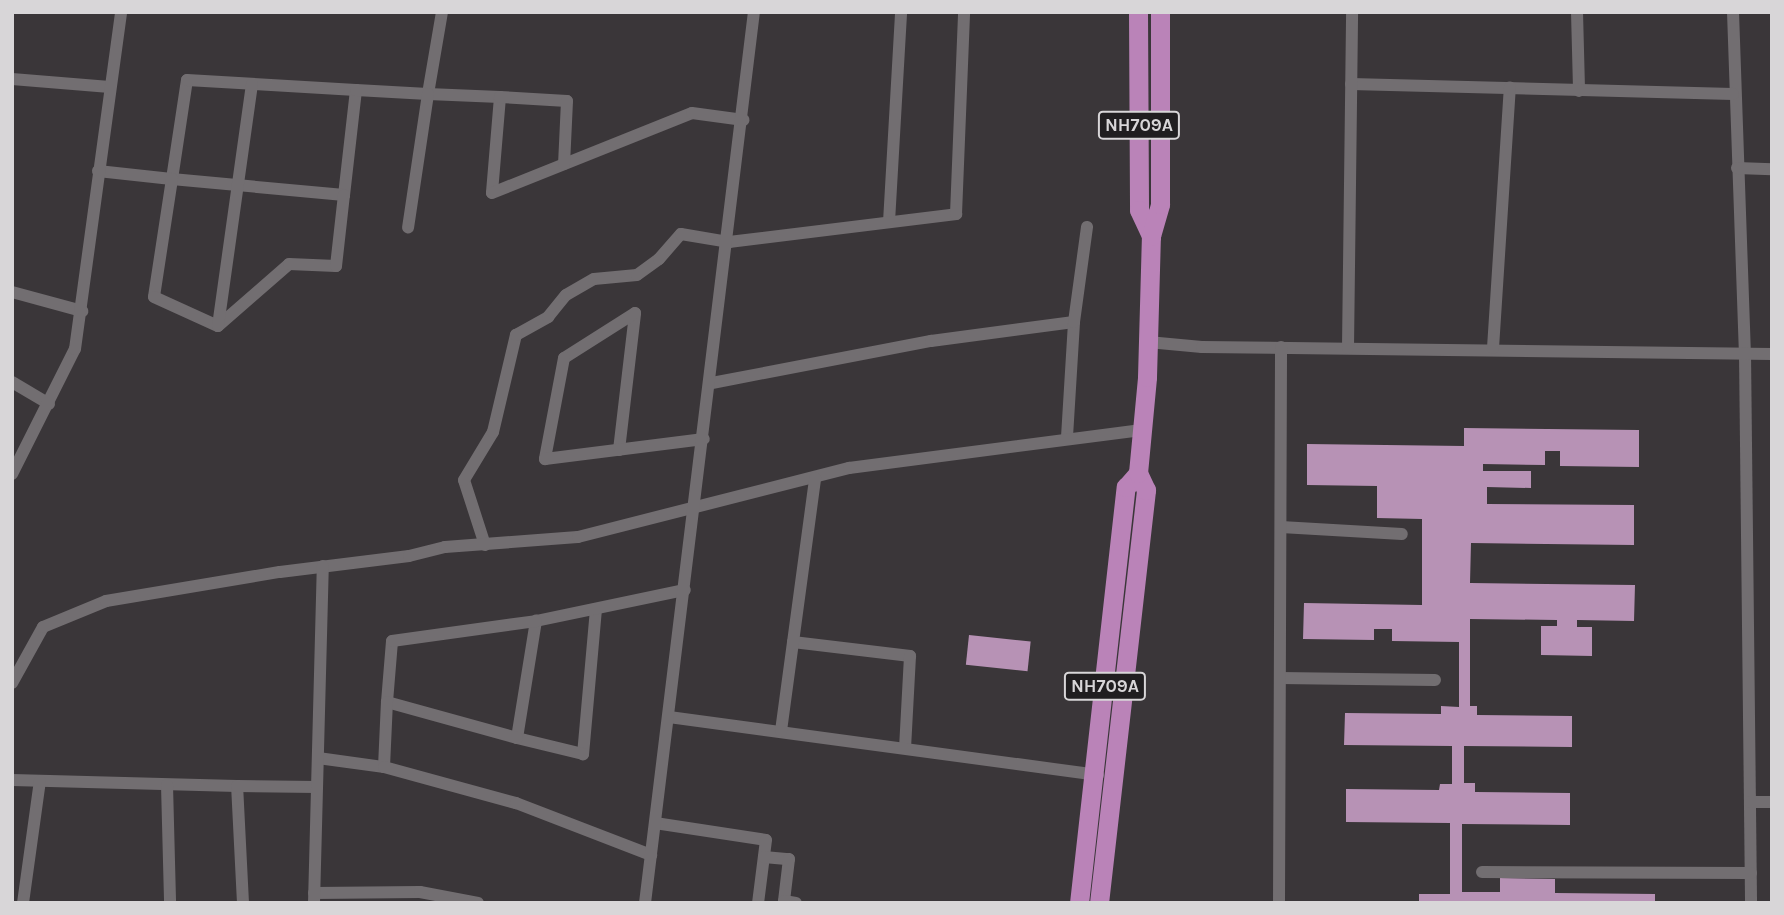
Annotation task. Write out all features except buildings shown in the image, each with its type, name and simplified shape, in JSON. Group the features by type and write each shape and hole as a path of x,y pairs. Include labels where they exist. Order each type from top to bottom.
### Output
{"highway":[{"name":"NH709A","path":"1138,12 1139,209 1151,236"},
{"name":"NH709A","path":"1099,903 1116,778 1146,491 1138,473 1148,342 1151,236 1160,204 1160,12"},
{"name":"NH709A","path":"1079,903 1096,775 1126,487 1138,473"}],"street":[{"path":"12,474 75,349 121,12"},
{"path":"408,228 442,12"},
{"path":"645,903 712,383 744,120 754,12"},
{"path":"888,222 901,12"},
{"path":"485,545 464,480 493,432 516,335 548,317 566,295 594,279 637,275 659,259 681,233 729,242 956,214 964,12"},
{"path":"1348,348 1352,12"},
{"path":"1577,12 1580,91"},
{"path":"1733,12 1733,94 1745,353 1751,903"},
{"path":"12,79 110,87"},
{"path":"218,326 154,297 187,80 567,101 564,164"},
{"path":"218,326 252,83"},
{"path":"1351,84 1733,94"},
{"path":"1493,348 1510,88"},
{"path":"218,326 289,264 336,266 356,90"},
{"path":"500,97 492,193 692,113 744,120"},
{"path":"1737,168 1772,169"},
{"path":"98,171 344,195"},
{"path":"1067,437 1074,322 1087,227"},
{"path":"12,292 82,311"},
{"path":"619,450 635,313 564,358 545,458 619,450 704,439"},
{"path":"712,383 931,341 1074,322"},
{"path":"1148,342 1281,347 1772,354"},
{"path":"1279,903 1281,347"},
{"path":"12,382 49,404"},
{"path":"12,683 43,627 106,601 323,566 409,556 445,547 578,537 849,468 1067,437 1142,430"},
{"path":"781,731 815,478"},
{"path":"1281,527 1402,534"},
{"path":"323,566 314,898 420,892 478,903"},
{"path":"384,767 392,641 536,621 685,590"},
{"path":"387,702 583,754 596,609"},
{"path":"517,738 536,621"},
{"path":"793,642 910,656 905,747"},
{"path":"1280,678 1434,680"},
{"path":"668,717 905,747 1116,778"},
{"path":"317,758 384,767 516,803 651,855"},
{"path":"12,780 317,787"},
{"path":"23,903 40,781"},
{"path":"167,785 170,903"},
{"path":"237,786 243,903"},
{"path":"1750,802 1772,802"},
{"path":"655,823 766,840 758,903"},
{"path":"764,858 789,859 784,901 796,903"},
{"path":"1482,872 1751,873"}]}
